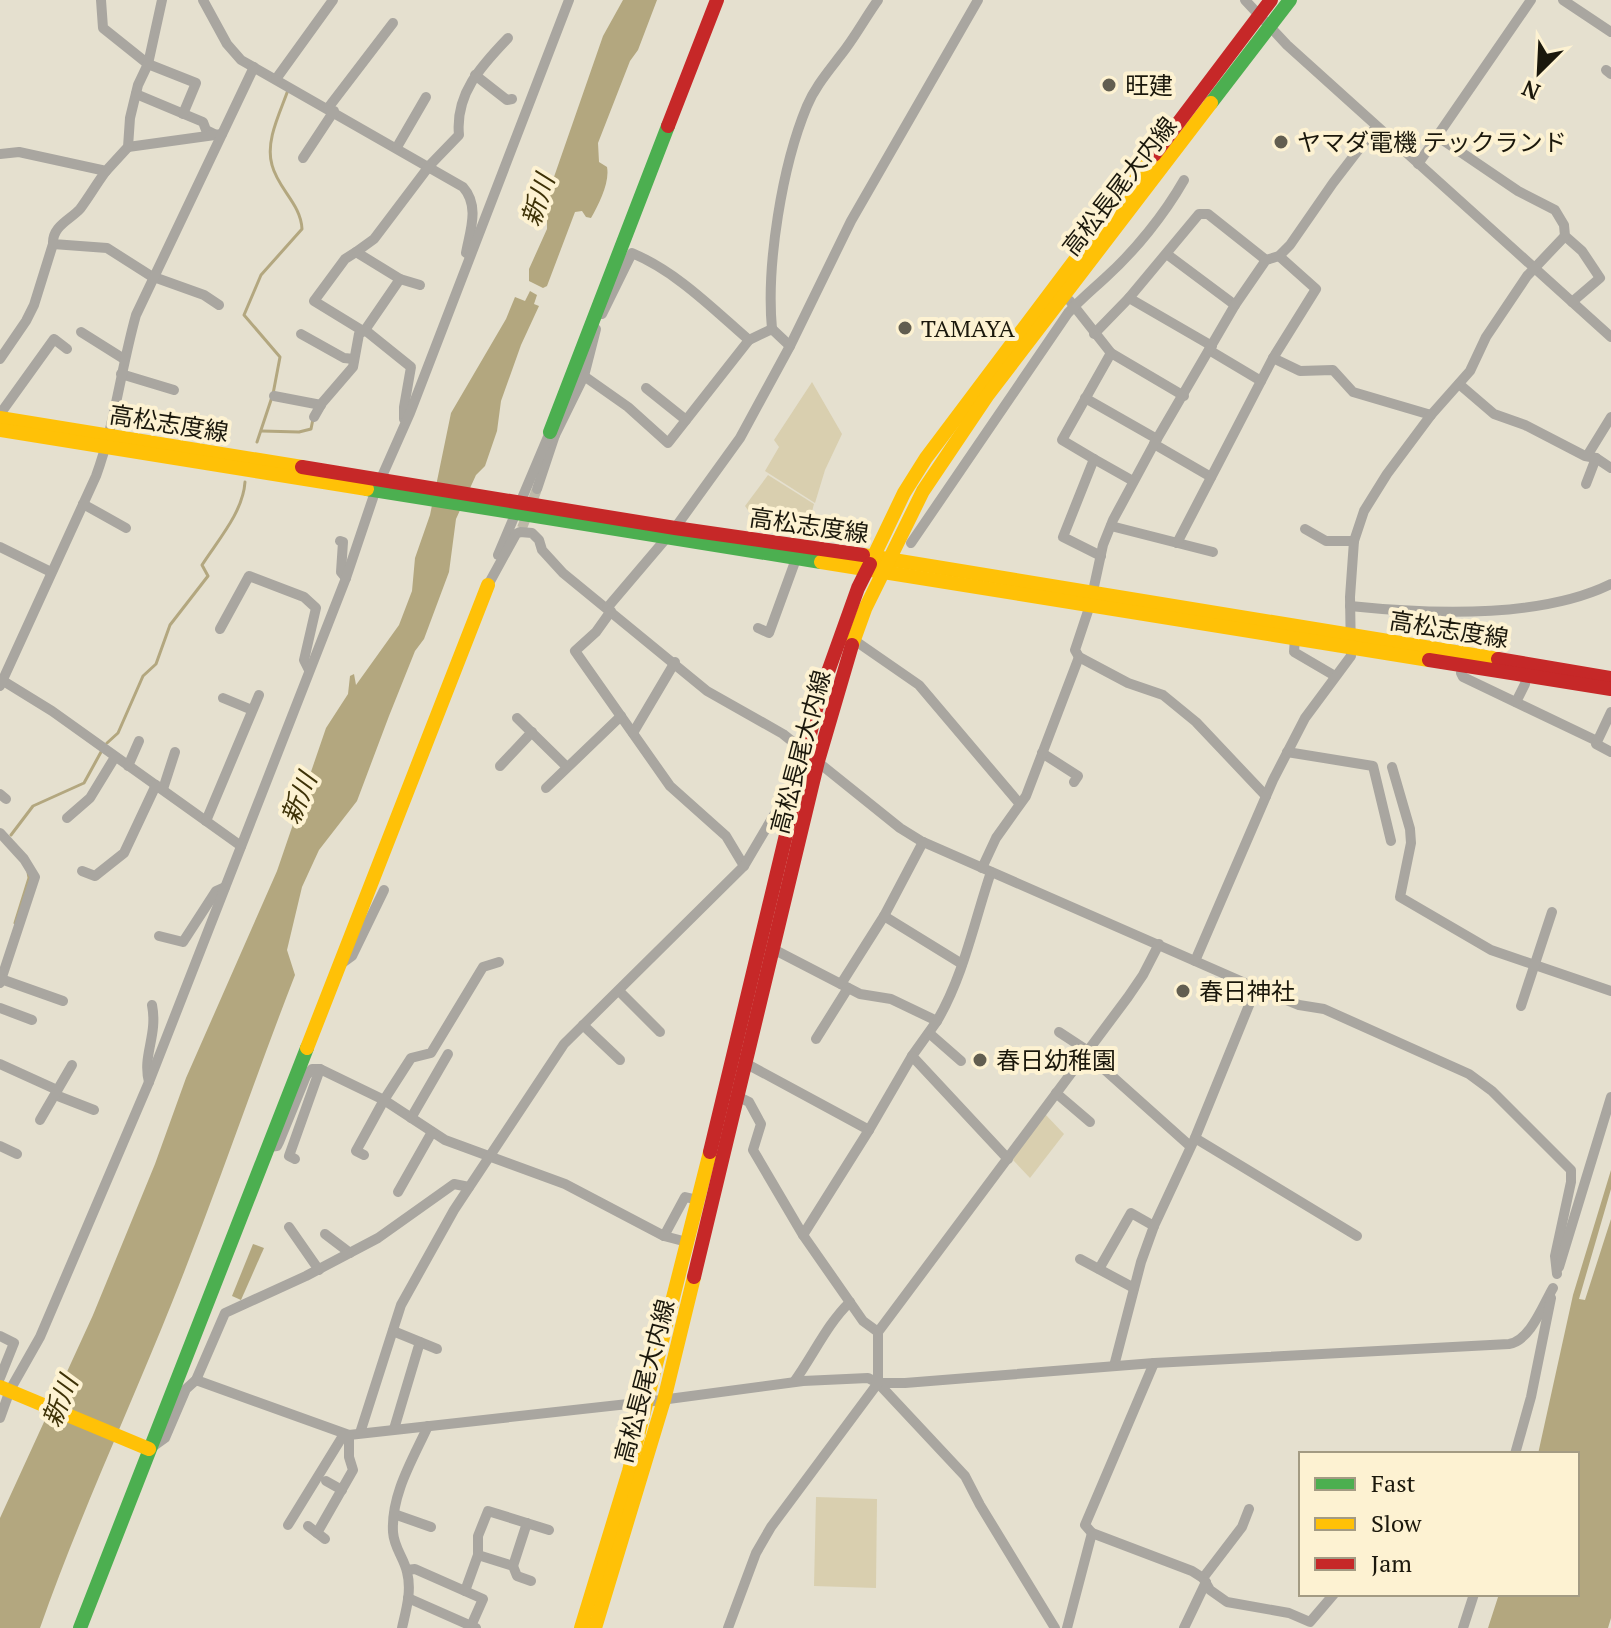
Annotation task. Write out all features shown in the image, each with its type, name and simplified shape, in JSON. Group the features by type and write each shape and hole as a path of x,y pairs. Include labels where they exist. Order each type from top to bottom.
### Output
{"main road":[{"path":"552,433 717,0"},
{"name":"高松長尾大内線","path":"1264,22 1271,0"},
{"name":"高松長尾大内線","path":"595,1628 664,1400 818,761 854,640 905,524 987,396 1264,22 1290,0"},
{"name":"高松長尾大内線","path":"581,1628 629,1471 832,656 869,563 904,493 926,458 1064,296"},
{"name":"高松志度線","path":"0,416 108,442"},
{"name":"高松志度線","path":"0,430 108,442 383,487 517,515 671,533 1350,641 1611,678"},
{"name":"高松志度線","path":"671,533 796,559 869,563"},
{"path":"80,1628 488,585"},
{"name":"高松志度線","path":"1092,599 1295,638 1350,641 1462,665 1611,689"},
{"path":"3,1385 148,1448"}],"street":[{"path":"101,0 103,28 148,64 196,83 183,114"},
{"path":"0,359 34,305 53,238 60,226 80,208 106,171 128,147 130,118 148,64 162,0"},
{"path":"203,0 227,44 241,60 430,165 463,187 471,195 474,207 465,259 467,264"},
{"path":"276,79 333,0"},
{"path":"3,1385 40,1337 149,1082 383,487 569,0"},
{"path":"790,346 772,329 772,269 790,156 807,106 824,74 842,55 878,0"},
{"path":"744,866 726,836 670,786 575,651 596,632 609,609 671,533 740,438 790,346 851,221 978,0"},
{"path":"1245,0 1264,22 1376,127 1611,337"},
{"path":"1418,164 1531,0"},
{"path":"1563,0 1611,32"},
{"path":"303,158 331,110 393,23"},
{"path":"405,425 404,407 411,367 364,331 314,301 345,259 374,239 430,165 459,135 457,118 460,104 475,75 508,38"},
{"path":"241,846 52,711 1,682 83,504 108,442 136,315 219,134 254,67"},
{"path":"475,75 507,100 512,99"},
{"path":"136,94 203,122 206,130 219,134"},
{"path":"397,147 426,97"},
{"path":"1266,796 1196,722 1163,695 1128,683 1079,657 1075,650 1111,526 1133,481 1235,305 1266,260 1279,256 1376,127"},
{"path":"128,147 219,134"},
{"path":"1437,136 1518,191 1555,210 1564,225 1565,236 1582,251 1600,278 1572,302"},
{"path":"0,154 19,152 106,171"},
{"path":"911,543 1064,296 1111,272 1168,205 1184,180"},
{"path":"1094,334 1168,255 1199,214 1208,214 1266,260"},
{"path":"1195,961 1287,752 1305,718 1351,656 1354,541 1364,511 1431,415 1470,371 1486,337 1527,276 1565,236"},
{"path":"53,244 107,248 151,276 204,295 219,305"},
{"path":"356,252 400,279 420,285"},
{"path":"488,585 552,433 584,376 597,325 632,253 652,261 682,282 749,340"},
{"path":"1168,255 1235,305"},
{"path":"1177,543 1273,358 1316,289 1279,256"},
{"path":"314,417 353,367 359,334 400,279"},
{"path":"1064,296 1111,353 1184,396"},
{"path":"1129,298 1261,381"},
{"path":"584,376 628,407 668,443 749,340 772,329"},
{"path":"81,332 124,359"},
{"path":"301,334 344,358 354,359"},
{"path":"0,416 54,339 67,349"},
{"path":"1111,353 1062,440 1133,481"},
{"path":"1273,358 1300,371 1333,370 1353,392 1431,415"},
{"path":"121,374 174,390"},
{"path":"1459,384 1494,414 1525,425 1611,468"},
{"path":"646,388 686,420"},
{"path":"274,396 321,405"},
{"path":"1085,398 1211,477"},
{"path":"1586,484 1592,457 1611,417"},
{"path":"537,489 552,433"},
{"path":"1094,459 1063,537 1101,556"},
{"path":"83,504 126,528"},
{"path":"488,585 512,540 517,515"},
{"path":"517,515 536,535 542,550 563,573 707,691 757,717 806,751 900,828 923,842 1256,988 1299,1005 1324,1009 1469,1074 1492,1091 1571,1170 1555,1256 1557,1274"},
{"path":"1111,526 1213,552"},
{"path":"1305,529 1326,541 1354,541"},
{"path":"340,541 343,542 341,572 346,578"},
{"path":"0,547 51,572"},
{"path":"758,628 769,633 796,559"},
{"path":"220,629 249,576 304,597 316,608 304,660 309,670"},
{"path":"1350,606 1490,611 1531,607 1594,592 1611,584"},
{"path":"1295,638 1294,652 1335,676"},
{"path":"854,640 919,685 1019,803"},
{"path":"803,1235 950,998 996,838 1026,796 1079,657"},
{"path":"633,733 675,662"},
{"path":"1462,665 1463,677 1597,741"},
{"path":"1516,702 1526,675"},
{"path":"206,821 259,695"},
{"path":"223,698 252,710"},
{"path":"1611,712 1596,744 1611,752"},
{"path":"546,788 621,716"},
{"path":"517,718 567,767"},
{"path":"500,766 532,732"},
{"path":"128,766 139,741"},
{"path":"82,871 95,876 124,853 175,752"},
{"path":"1287,752 1373,766 1391,841"},
{"path":"1042,753 1078,776 1074,782"},
{"path":"67,818 90,798 115,757"},
{"path":"1392,767 1410,829 1411,843 1400,897 1491,950 1611,991"},
{"path":"288,1525 351,1434 401,1305 454,1210 564,1044 744,866 774,815 791,815"},
{"path":"0,833 24,859 35,877 1,981 63,1001"},
{"path":"816,1039 923,842"},
{"path":"159,936 183,942 216,891 225,887"},
{"path":"340,965 352,956 384,890"},
{"path":"1521,1006 1552,912"},
{"path":"884,916 962,964"},
{"path":"728,1628 756,1553 771,1527 878,1383 878,1332 1143,975 1159,944"},
{"path":"773,949 860,994 891,999 937,1021"},
{"path":"364,1155 356,1151 411,1058 431,1053 483,967 499,962"},
{"path":"1114,1366 1154,1226 1256,988"},
{"path":"619,991 660,1032"},
{"path":"149,1082 146,1069 155,1023 152,1005"},
{"path":"0,1008 32,1020"},
{"path":"583,1025 620,1060"},
{"path":"1059,1032 1087,1052 1192,1142 1357,1236"},
{"path":"929,1033 961,1061"},
{"path":"411,1118 448,1054"},
{"path":"912,1056 1008,1159"},
{"path":"745,1063 869,1130"},
{"path":"0,1064 94,1110"},
{"path":"40,1120 72,1065"},
{"path":"269,1147 277,1146 306,1076 312,1069 320,1069 384,1100 432,1132 565,1184 664,1236 687,1242"},
{"path":"295,1159 289,1156 320,1069"},
{"path":"1056,1093 1090,1122"},
{"path":"737,1096 749,1102 761,1124 753,1150 803,1235 863,1321 878,1332"},
{"path":"1516,1452 1531,1397 1553,1288 1611,1097"},
{"path":"398,1192 415,1172 432,1132"},
{"path":"0,1146 17,1154"},
{"path":"148,1448 165,1438 186,1389 196,1380 225,1313 350,1253 401,1224 454,1184 469,1187"},
{"path":"664,1236 685,1197 698,1200"},
{"path":"1099,1269 1131,1213 1154,1226"},
{"path":"289,1227 319,1270"},
{"path":"325,1234 350,1253"},
{"path":"1080,1259 1134,1288"},
{"path":"878,1383 1154,1363 1516,1343 1528,1331 1553,1288"},
{"path":"794,1382 838,1313 850,1302"},
{"path":"393,1331 437,1349"},
{"path":"0,1336 14,1343 3,1385 0,1418"},
{"path":"394,1429 420,1342"},
{"path":"1154,1363 1085,1525 1092,1533 1192,1571 1227,1602 1289,1613 1310,1622 1332,1596"},
{"path":"196,1380 351,1434 664,1400 794,1382 868,1378 878,1383 965,1476 1055,1628"},
{"path":"402,1628 408,1598 407,1570 396,1548 394,1514 400,1490 428,1426"},
{"path":"317,1533 353,1470 349,1457 351,1434"},
{"path":"326,1481 342,1490"},
{"path":"1184,1628 1204,1580 1242,1527 1249,1509"},
{"path":"465,1591 478,1555 478,1536 488,1511 549,1530"},
{"path":"394,1514 431,1527"},
{"path":"527,1523 513,1566 517,1576 531,1581"},
{"path":"1067,1628 1092,1533"},
{"path":"478,1555 513,1566"},
{"path":"407,1570 415,1569 483,1599 474,1627 408,1598"},
{"path":"1463,1628 1473,1596"}],"shaded area":[{"path":"812,382 842,434 825,470 815,503 765,471 779,447 774,440"},
{"path":"768,475 814,504 806,534 761,528 745,506"},
{"path":"1045,1114 1064,1134 1030,1178 1012,1159"},
{"path":"816,1497 877,1499 876,1588 814,1586"}],"water":[{"path":"623,0 657,0 598,143 599,162 607,167 603,193 591,218 582,211 575,212 547,286 543,288 529,281 529,269 547,229 547,197 603,36"},
{"name":"新川","path":"530,291 537,295 534,304 539,306 501,401 497,431 485,466 476,475 456,519 449,572 357,801 319,850 302,887 287,950 295,975 173,1300 40,1628 0,1628 0,1518 93,1315 155,1164 186,1078 277,871 326,728 348,694 350,676 354,674 356,685 399,625 412,591 415,558 430,515 451,413 506,319 515,297 525,301"},
{"path":"1611,1170 1611,1189 1579,1299 1585,1300 1611,1219 1611,1618 1608,1628 1488,1628 1498,1596 1579,1596 1579,1452 1538,1452 1573,1295"},
{"path":"253,1244 264,1248 241,1300 232,1296"}],"waterway":[{"path":"257,442 273,394 280,357 244,315 261,275 302,229 298,212 275,174 270,156 274,127 288,90"},
{"path":"262,431 299,432 311,429 313,419"},
{"path":"107,743 118,733 143,676 156,664 170,625 208,576 202,565 235,515 245,482"},
{"path":"11,835 33,806 84,783 101,752"},
{"path":"15,923 29,878 28,872"}],"tunnel":[{"path":"522,528 537,489"}],"traffic: fast":[{"path":"1211,103 1290,0"},
{"path":"550,432 668,126"},
{"path":"367,489 821,562"},
{"path":"80,1628 307,1048"}],"traffic: slow":[{"path":"852,645 865,609 923,491 987,396 1211,103"},
{"path":"870,564 904,493 926,458 1154,155"},
{"path":"0,418 302,467"},
{"path":"0,430 367,489"},
{"path":"863,555 1498,659"},
{"path":"821,562 1429,660"},
{"path":"307,1048 488,585"},
{"path":"581,1628 629,1471 710,1152"},
{"path":"595,1628 664,1400 694,1277"},
{"path":"0,1387 149,1449"}],"traffic: jam":[{"path":"668,126 717,0"},
{"path":"1154,155 1271,0"},
{"path":"302,467 675,528 863,555"},
{"path":"710,1152 819,697 858,588 870,564"},
{"path":"694,1277 818,761 852,645"},
{"path":"1498,659 1611,678"},
{"path":"1429,660 1611,689"}],"place":[{"name":"旺建","path":"1109,85"},
{"name":"ヤマダ電機 テックランド","path":"1281,142"},
{"name":"TAMAYA","path":"905,328"},
{"name":"春日神社","path":"1183,991"},
{"name":"春日幼稚園","path":"980,1060"}]}
